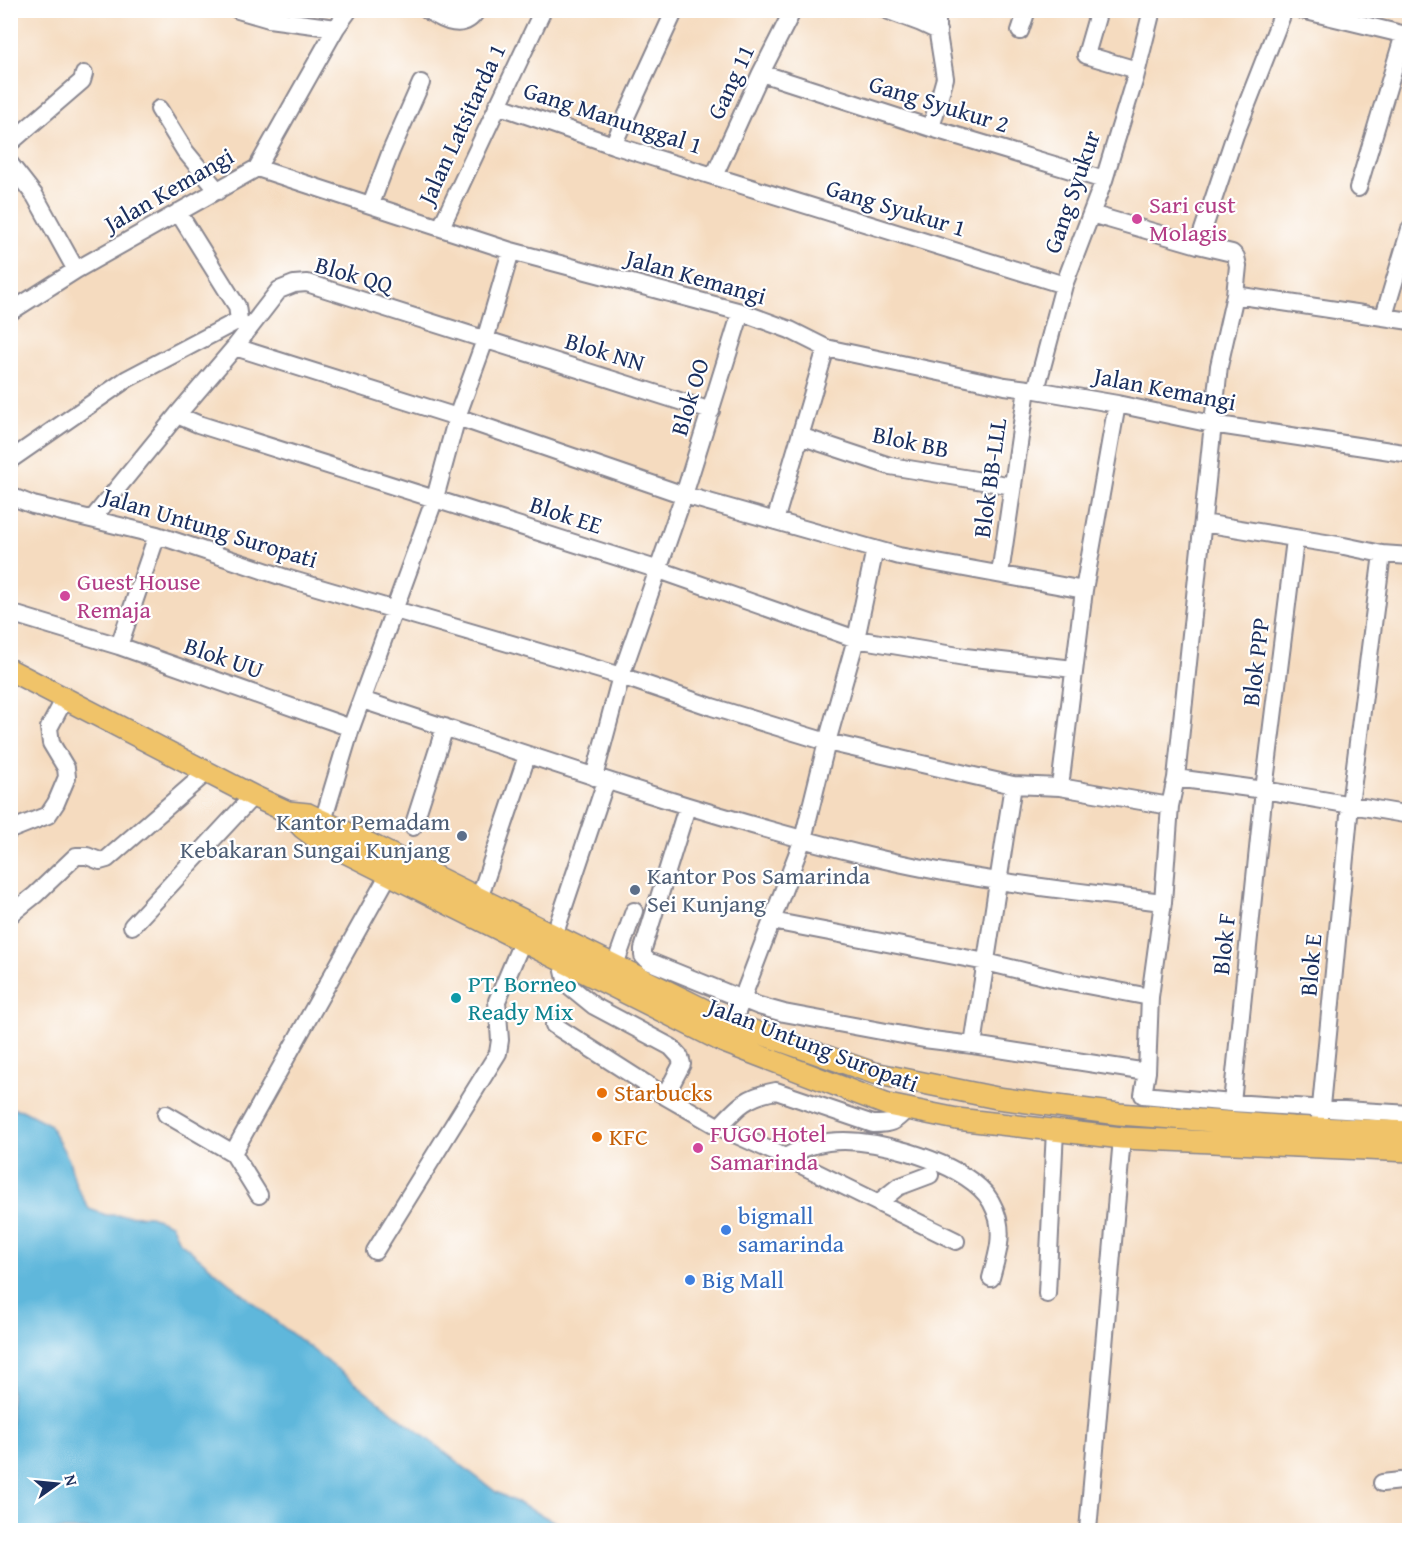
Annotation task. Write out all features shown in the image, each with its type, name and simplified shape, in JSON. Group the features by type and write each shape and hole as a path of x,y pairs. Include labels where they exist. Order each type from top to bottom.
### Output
{"main road":[{"name":"Jalan Untung Suropati","path":"10,670 253,796 288,812 308,814 319,829 389,874 522,942 562,947 615,965 728,1033 874,1074 997,1098 1140,1116 1320,1118 1410,1132"},
{"name":"Jalan Untung Suropati","path":"319,829 479,899 562,947 728,1033 888,1105 957,1119 1122,1138 1410,1151"}],"street":[{"path":"238,10 269,19 336,28"},
{"path":"257,168 336,28 349,10"},
{"path":"427,10 441,20 459,24 473,17 477,10"},
{"name":"Jalan Latsitarda 1","path":"441,226 543,10"},
{"path":"613,145 675,10"},
{"name":"Gang 11","path":"714,176 761,73 793,10"},
{"path":"886,10 938,31"},
{"path":"931,128 945,78 937,10"},
{"path":"1020,31 1027,10"},
{"path":"1099,10 1086,55 1137,70"},
{"name":"Gang Syukur","path":"1032,389 1064,285 1104,180 1137,70 1152,10"},
{"path":"1198,245 1235,135 1284,10"},
{"path":"1302,10 1407,35 1358,188"},
{"name":"Gang Syukur 2","path":"761,73 931,128 1104,180"},
{"path":"10,143 82,81 84,74"},
{"path":"371,204 391,151 422,83"},
{"name":"Gang Manunggal 1","path":"497,105 613,145 714,176"},
{"path":"159,109 185,151 218,191"},
{"path":"10,164 35,196 76,270"},
{"name":"Jalan Kemangi","path":"10,312 76,270 257,168 441,226 511,251 741,312 790,330 826,348 923,370 1117,404 1212,424 1410,454"},
{"name":"Gang Syukur 1","path":"714,176 1064,285"},
{"path":"178,212 237,306 239,321 235,347 457,417 684,495 899,556 1084,590"},
{"path":"1091,214 1232,253 1236,257 1238,266 1235,295 1219,366 1212,424 1176,778 1170,806 1163,902 1150,997 1147,1072 1140,1116"},
{"path":"1384,316 1410,229"},
{"path":"319,829 351,728 435,498 457,417 485,340 511,251"},
{"name":"Blok QQ","path":"177,416 279,290 294,284 307,283 485,340"},
{"path":"1235,295 1410,321"},
{"name":"Blok OO","path":"562,947 621,676 684,495 741,312"},
{"path":"10,460 127,379 239,321"},
{"name":"Blok NN","path":"485,340 711,411"},
{"path":"775,521 826,348"},
{"name":"Blok BB-LLL","path":"1000,574 1013,486 1032,389"},
{"path":"1060,787 1084,590 1117,404"},
{"path":"93,519 177,416"},
{"name":"Blok EE","path":"177,416 658,570 856,639 965,657 1074,669"},
{"name":"Blok BB","path":"800,436 890,466 1013,486"},
{"name":"Jalan Untung Suropati","path":"10,496 33,505 157,535 286,578 621,676 827,742 1014,785 1060,787 1170,806"},
{"path":"1203,523 1382,554 1410,556"},
{"path":"119,646 157,535"},
{"name":"Blok PPP","path":"1264,790 1295,540"},
{"path":"728,1033 803,839 856,639 875,549"},
{"name":"Blok E","path":"1320,1118 1350,805 1382,554"},
{"name":"Blok UU","path":"10,613 119,646 351,728"},
{"path":"10,830 48,815 67,777 66,768 51,743 50,728 65,698"},
{"path":"362,700 687,807 803,839 1000,883 1163,902"},
{"path":"413,827 445,727"},
{"path":"479,899 528,756"},
{"path":"10,915 76,856 87,856 98,861 108,859 207,772"},
{"path":"1176,778 1264,790 1410,815"},
{"path":"973,1045 1014,785"},
{"name":"Blok F","path":"1232,1103 1264,790"},
{"path":"132,926 253,796"},
{"path":"687,807 643,949 643,956 648,961 759,1006 784,1013 924,1039 1147,1072"},
{"path":"233,1153 389,874"},
{"path":"615,965 634,911"},
{"path":"772,921 986,962 1060,980 1150,997"},
{"path":"375,1251 498,1053 500,1040 497,1001 522,942"},
{"path":"562,947 567,984 594,1006 671,1047 680,1057 682,1064 665,1096"},
{"path":"554,1024 665,1096 719,1127 956,1241"},
{"path":"719,1127 741,1103 759,1094 776,1091 873,1124 889,1124 897,1121 907,1109"},
{"path":"1143,1095 1232,1103 1320,1118 1410,1114"},
{"path":"166,1114 233,1153 259,1195"},
{"path":"1047,1294 1055,1130"},
{"path":"1088,1530 1122,1138"},
{"path":"785,1157 801,1149 826,1142 874,1144 912,1152 967,1178 981,1188 989,1198 998,1218 1000,1244 990,1278"},
{"path":"878,1203 898,1187 930,1175"},
{"path":"1383,1483 1410,1480"}],"water":[{"path":"11,1108 22,1110 49,1124 69,1160 76,1185 89,1209 106,1215 150,1216 171,1224 179,1241 269,1316 496,1492 571,1530 11,1530"}],"place":[{"name":"Sari cust Molagis","path":"1137,219"},
{"name":"Guest House Remaja","path":"65,596"},
{"name":"Kantor Pemadam Kebakaran Sungai Kunjang","path":"462,836"},
{"name":"Kantor Pos Samarinda Sei Kunjang","path":"635,890"},
{"name":"PT. Borneo Ready Mix","path":"456,998"},
{"name":"Starbucks","path":"602,1093"},
{"name":"KFC","path":"597,1137"},
{"name":"FUGO Hotel Samarinda","path":"698,1148"},
{"name":"bigmall samarinda","path":"726,1230"},
{"name":"Big Mall","path":"690,1280"}]}
